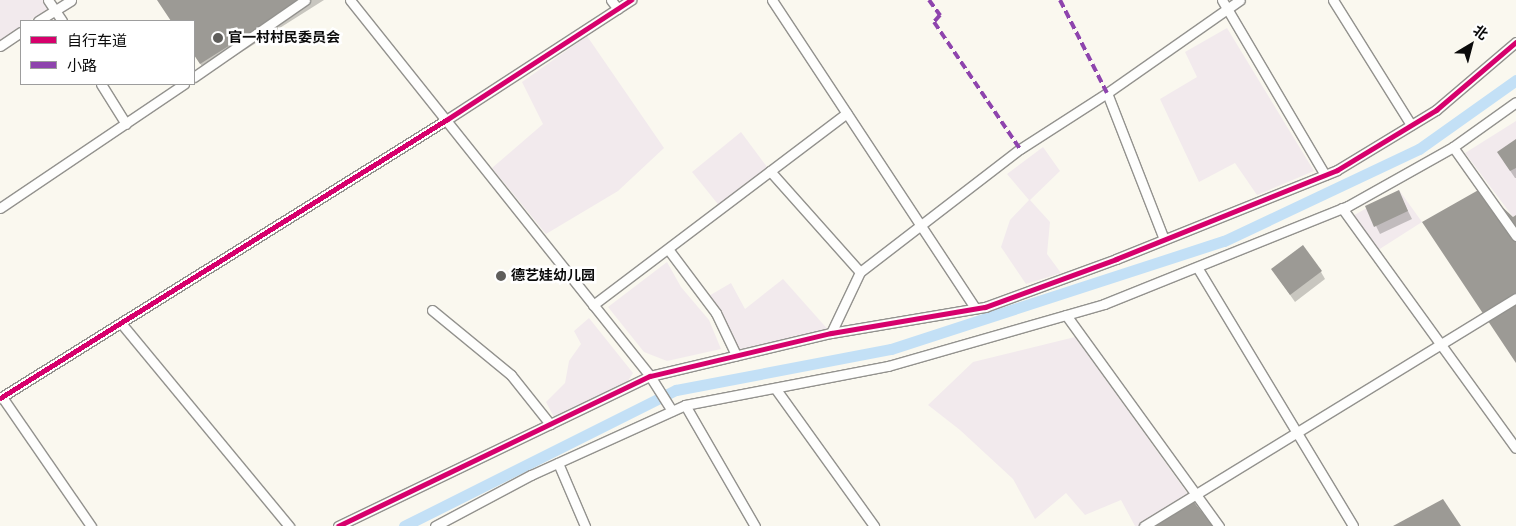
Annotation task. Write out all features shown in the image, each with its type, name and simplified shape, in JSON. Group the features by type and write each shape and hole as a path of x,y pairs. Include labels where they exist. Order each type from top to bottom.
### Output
{"street":[{"path":"48,0 61,20"},
{"path":"40,20 71,0"},
{"path":"195,76 304,0"},
{"path":"350,0 650,376 672,411"},
{"path":"611,0 618,9"},
{"path":"91,526 1,398 446,120 631,0"},
{"path":"772,0 976,308"},
{"path":"831,333 860,272 1020,149 1107,93 1225,4 1240,0"},
{"path":"1333,0 1411,125"},
{"path":"1225,4 1325,175"},
{"path":"0,46 20,33"},
{"path":"338,526 650,376 831,333 976,308 1164,239 1325,175 1436,110 1516,42"},
{"path":"102,85 126,124"},
{"path":"0,208 183,85"},
{"path":"1107,93 1164,239"},
{"path":"434,526 558,463 685,406 888,366 1104,304 1342,208 1453,147 1516,102"},
{"path":"593,305 847,113"},
{"path":"1453,147 1516,236"},
{"path":"770,171 860,272"},
{"path":"1342,208 1516,448"},
{"path":"668,249 716,314 736,355"},
{"path":"1197,267 1352,526"},
{"path":"1144,526 1516,298"},
{"path":"432,310 512,375 550,424"},
{"path":"1066,315 1219,526"},
{"path":"121,323 289,526"},
{"path":"774,388 874,526"},
{"path":"685,406 754,526"},
{"path":"558,463 585,526"}],"shaded area":[{"path":"0,0 48,0 53,6 31,20 20,20 20,27 0,40"},
{"path":"1227,28 1314,171 1257,195 1235,163 1199,182 1160,99 1197,77 1185,52"},
{"path":"587,36 664,148 618,191 546,234 492,168 543,124 522,82"},
{"path":"1516,121 1516,215 1513,217 1465,153"},
{"path":"741,132 770,171 721,208 692,172"},
{"path":"1043,147 1060,171 1030,200 1050,222 1047,254 1061,273 1026,284 1001,247 1010,220 1029,200 1007,174"},
{"path":"1399,190 1422,222 1375,252 1349,218"},
{"path":"667,262 681,287 709,320 721,349 667,361 644,352 608,307"},
{"path":"783,279 831,333 736,355 707,297 731,283 745,309"},
{"path":"589,318 633,373 623,389 556,421 546,402 565,383 569,361 581,344 574,331"},
{"path":"1075,337 1190,497 1144,526 1135,526 1121,500 1085,515 1066,493 1035,519 1013,479 960,430 928,405 973,362"}],"building":[{"name":"官一村村民委员会","path":"157,0 302,0 200,64 195,56 195,20 170,20"},
{"path":"1516,139 1516,168 1510,171 1497,152"},
{"path":"1482,188 1513,217 1516,215 1516,363 1422,222"},
{"path":"1399,190 1408,211 1374,227 1365,206"},
{"path":"1303,245 1322,271 1290,295 1271,269"},
{"path":"1190,497 1213,526 1144,526"},
{"path":"1443,499 1461,526 1393,526"}],"waterway":[{"path":"404,526 676,390 891,349 1224,241 1419,149 1516,80"}],"marked path":[{"path":"929,0 940,15 934,22 1020,149"},
{"path":"1060,0 1107,93"}],"cycle path":[{"path":"0,398 446,120 631,0"},
{"path":"338,526 650,376 831,333 985,307 1116,259 1337,170 1436,110 1516,42"}],"place":[{"name":"官一村村民委员会","path":"218,38"},
{"name":"德艺娃幼儿园","path":"501,276"}]}
